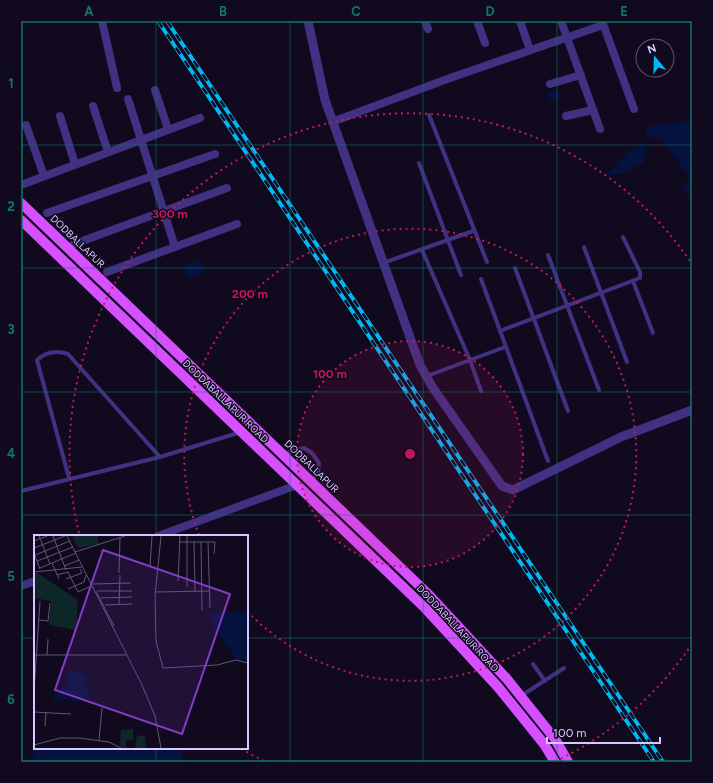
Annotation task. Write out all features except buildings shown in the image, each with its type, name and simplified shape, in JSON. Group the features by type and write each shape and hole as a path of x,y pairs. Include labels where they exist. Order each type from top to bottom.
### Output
{"main road":[{"name":"DODBALLAPUR","path":"21,203 426,593 507,679 555,739 568,762"},
{"name":"DODDABALLAPUR ROAD","path":"21,220 425,608 498,688 544,744 555,762"}],"street":[{"path":"102,21 117,88"},
{"path":"308,21 325,100 332,122 420,364 433,388 502,486 514,490 621,437 692,410"},
{"path":"425,21 428,29"},
{"path":"477,21 485,43"},
{"path":"520,21 530,50"},
{"path":"561,21 600,129"},
{"path":"332,122 530,50 568,38 602,23 634,109"},
{"path":"550,84 581,75"},
{"path":"155,90 168,129"},
{"path":"128,99 175,247"},
{"path":"93,106 108,152"},
{"path":"566,116 594,110"},
{"path":"60,116 75,164"},
{"path":"21,185 200,118"},
{"path":"26,125 44,176"},
{"path":"47,213 215,154"},
{"path":"74,244 227,188"},
{"path":"107,272 236,224"},
{"path":"161,535 297,485"},
{"path":"21,586 34,581"}],"lane":[{"path":"429,115 486,262"},
{"path":"419,163 461,275"},
{"path":"383,263 473,231"},
{"path":"500,332 640,278 641,274 623,237"},
{"path":"584,247 627,362"},
{"path":"422,250 470,360 481,391"},
{"path":"548,255 599,390"},
{"path":"516,268 568,411"},
{"path":"480,279 548,460"},
{"path":"633,281 653,333"},
{"path":"426,376 505,348"},
{"path":"69,478 37,360 43,354 59,351 68,354 160,457"},
{"path":"21,491 69,478 160,457 241,432"},
{"path":"282,454 304,448 312,453 319,463 318,472 311,482"},
{"path":"533,664 545,681"},
{"path":"521,697 564,668"}],"shaded area":[{"path":"557,89 560,97 551,101 547,94"},
{"path":"692,120 692,196 683,190 691,179 662,140 649,137 645,134 648,126"},
{"path":"641,144 647,147 643,163 622,174 606,175 630,150"},
{"path":"199,259 205,273 188,278 184,266"},
{"path":"36,749 182,749 183,762 30,762"}],"railway":[{"path":"158,21 654,762"},
{"path":"167,21 663,762"}]}
